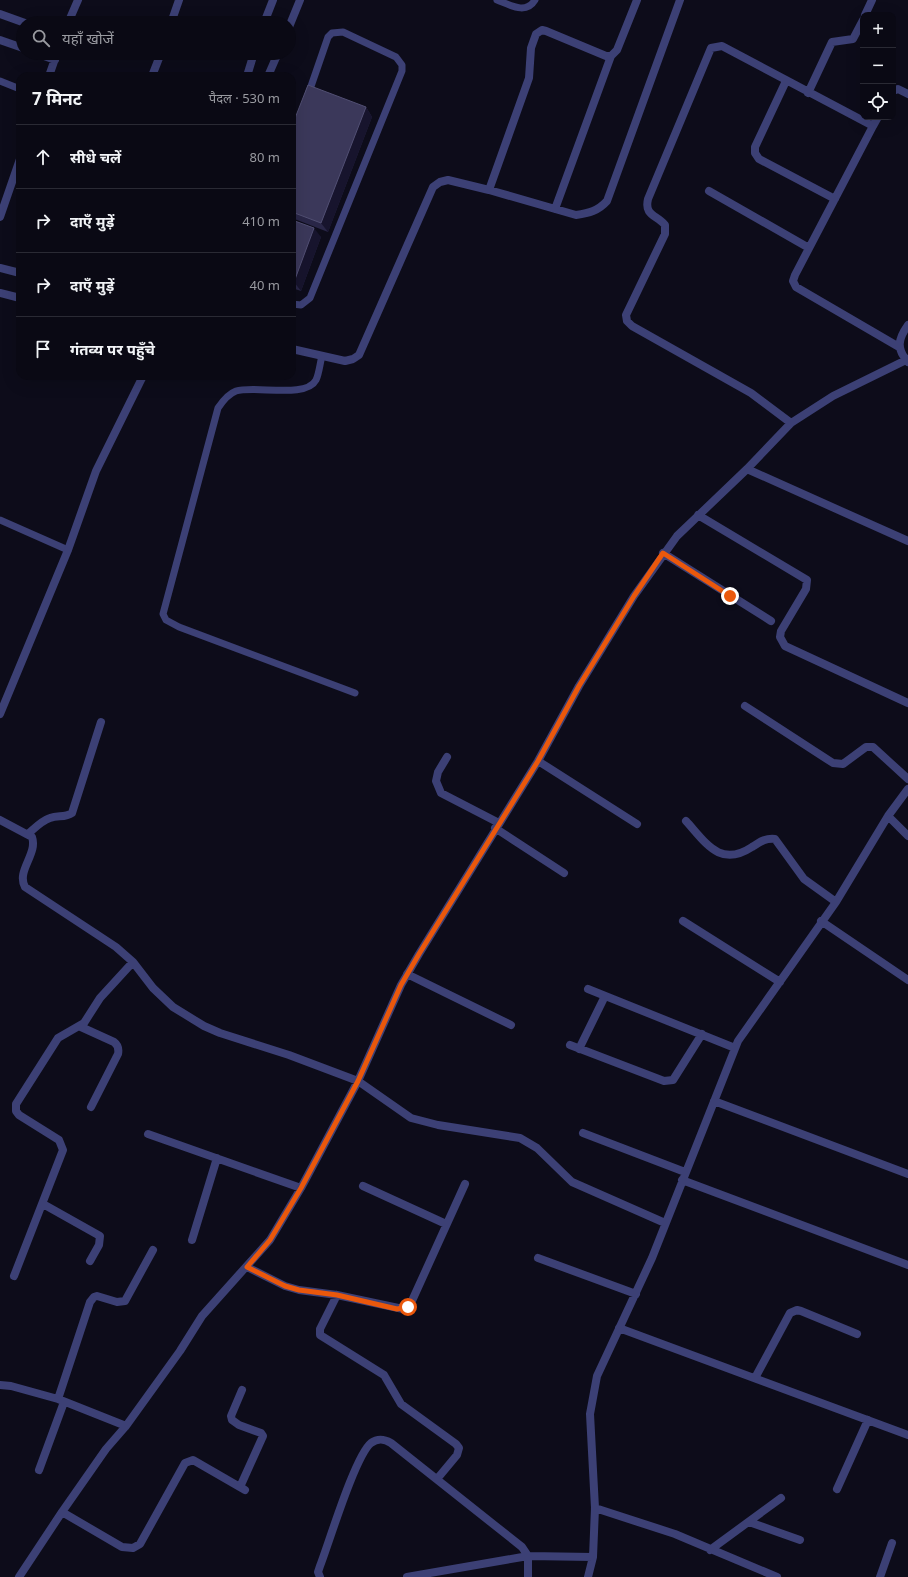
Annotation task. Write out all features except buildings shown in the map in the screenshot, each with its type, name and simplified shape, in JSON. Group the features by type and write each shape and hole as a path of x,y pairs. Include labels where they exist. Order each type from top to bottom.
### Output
{"street":[{"path":"71,16 78,0"},
{"path":"173,16 179,0"},
{"path":"267,16 273,0"},
{"path":"293,16 300,0"},
{"path":"555,209 611,56 617,50 637,0"},
{"path":"296,350 345,361 353,359 359,355 433,187 440,182 448,180 576,215 591,213 600,209 607,200 680,0"},
{"path":"866,12 872,0"},
{"path":"0,14 16,20"},
{"path":"808,93 832,42 853,39 860,26"},
{"path":"489,190 529,78 530,54 536,34 539,31 546,31 606,56 611,56"},
{"path":"0,40 16,46"},
{"path":"790,423 751,393 632,326 627,321 626,315 666,230 663,223 648,210 648,199 711,48 722,46 808,93 873,126"},
{"path":"50,72 55,60"},
{"path":"154,72 158,60"},
{"path":"248,72 252,60"},
{"path":"270,72 275,60"},
{"path":"786,81 755,147 755,153 759,159 835,199"},
{"path":"896,90 908,94"},
{"path":"19,1577 106,1449 126,1426 180,1351 202,1316 270,1240 301,1188 358,1081 407,974 538,761 614,628 663,553 677,536 747,469 790,423 833,396 907,360 899,347 796,288 793,281 876,120"},
{"path":"0,217 16,171"},
{"path":"709,191 809,248"},
{"path":"0,268 16,272"},
{"path":"0,293 16,297"},
{"path":"899,347 901,335 908,325"},
{"path":"0,714 68,550 96,471 141,380"},
{"path":"747,469 908,541"},
{"path":"698,515 807,580 806,588 781,631 780,637 785,646 908,703"},
{"path":"663,553 771,621"},
{"path":"746,706 833,763 843,764 866,747 870,746 874,747 908,779"},
{"path":"28,834 42,822 55,817 71,814 101,722"},
{"path":"447,756 438,772 436,781 442,793 497,826 564,873"},
{"path":"538,761 637,824"},
{"path":"588,1577 593,1557 595,1508 590,1414 597,1376 636,1294 738,1041 821,921 836,902 888,816 908,789"},
{"path":"888,816 908,836"},
{"path":"0,820 28,834 33,841 22,880 25,887 83,924 134,962 153,988 173,1007 204,1026 220,1033 289,1055 358,1081 411,1118 438,1125 508,1135 528,1142 572,1182 665,1223"},
{"path":"686,821 714,851 722,855 738,854 768,838 775,839 804,879 836,902"},
{"path":"683,921 780,982"},
{"path":"821,921 908,980"},
{"path":"14,1276 61,1157 62,1145 52,1135 19,1115 16,1111 16,1104 58,1038 80,1027 100,998 134,962"},
{"path":"407,974 510,1025"},
{"path":"588,989 735,1048"},
{"path":"579,1049 605,996"},
{"path":"80,1027 114,1042 119,1049 118,1054 91,1107"},
{"path":"570,1045 664,1081 669,1081 676,1076 702,1034"},
{"path":"714,1101 908,1174"},
{"path":"583,1133 685,1172"},
{"path":"148,1134 301,1188"},
{"path":"192,1240 217,1158"},
{"path":"682,1180 908,1265"},
{"path":"247,1267 285,1286 308,1292 337,1295 397,1309 408,1307 465,1184"},
{"path":"363,1186 446,1224"},
{"path":"43,1204 100,1236 99,1245 90,1261"},
{"path":"39,1470 90,1302 97,1296 117,1302 125,1301 153,1250"},
{"path":"538,1258 636,1294"},
{"path":"337,1295 320,1329 320,1335 384,1375 401,1404 459,1448 457,1455 437,1479"},
{"path":"755,1378 790,1313 793,1311 801,1311 857,1334"},
{"path":"619,1328 908,1435"},
{"path":"0,1385 11,1386 61,1401 126,1426"},
{"path":"62,1512 122,1547 133,1548 140,1544 185,1463 193,1460 243,1488 263,1436 261,1433 239,1425 232,1420 231,1416 242,1390"},
{"path":"837,1489 868,1420"},
{"path":"320,1577 318,1572 352,1478 370,1444 377,1440 385,1440 391,1443 522,1547 528,1556 528,1577"},
{"path":"710,1550 781,1498"},
{"path":"595,1508 658,1528 777,1577"},
{"path":"749,1522 800,1540"},
{"path":"880,1577 892,1543"},
{"path":"407,1577 528,1556 593,1557"}],"lane":[{"path":"497,0 523,9 530,7 535,0"},
{"path":"296,304 301,305 310,298 402,71 400,60 343,32 332,33 328,37 305,105"},
{"path":"0,81 16,87"},
{"path":"322,356 316,380 311,386 304,389 236,391 225,398 218,408 163,614 166,620 179,627 355,693"},
{"path":"0,520 68,550"}],"route":[{"path":"408,1307 397,1309 353,1298 299,1290 285,1286 247,1267 270,1240 301,1188 358,1081 401,985 419,954 468,872 538,761 579,686 634,596 663,553 730,596"}]}
